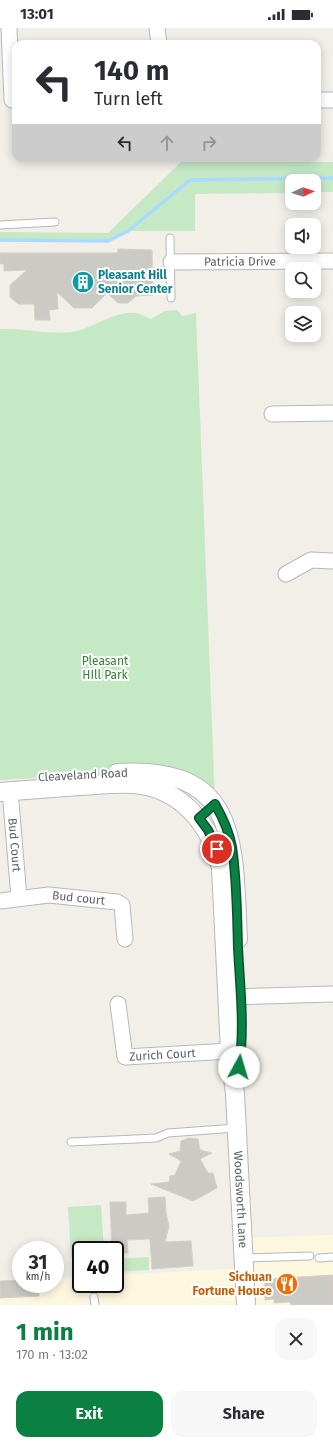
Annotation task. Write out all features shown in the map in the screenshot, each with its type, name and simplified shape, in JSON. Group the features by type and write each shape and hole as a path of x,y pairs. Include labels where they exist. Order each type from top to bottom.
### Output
{"street":[{"path":"9,28 12,100"},
{"path":"157,28 158,40"},
{"path":"321,100 333,100"},
{"name":"Patricia Drive","path":"171,262 333,261"},
{"path":"272,414 333,413"},
{"path":"286,574 311,560 333,561"},
{"name":"Cleaveland Road","path":"3,788 134,772 166,775"},
{"name":"Woodsworth Lane","path":"166,775 181,780 202,791 215,804 223,817 232,846 235,997 230,1051 235,1094 246,1305"},
{"name":"Cleaveland Road","path":"3,788 121,784 151,787"},
{"name":"Woodsworth Lane","path":"151,787 174,796 187,805 208,830 217,849 222,868 241,1053 235,1094"},
{"name":"Bud Court","path":"3,788 19,898"},
{"path":"199,818 215,804"},
{"name":"Bud court","path":"0,901 49,895 117,902 122,905 125,939"},
{"path":"235,997 333,994"},
{"name":"Zurich Court","path":"118,1004 125,1056 230,1051"}],"lane":[{"path":"0,225 55,222"},
{"path":"170,238 171,298"},
{"path":"71,1142 156,1138 168,1133 236,1128"},
{"path":"243,1258 310,1256"},
{"path":"319,1258 333,1257"},
{"path":"94,1297 94,1305"}],"shaded area":[{"path":"333,1235 333,1305 0,1305 0,1280 12,1279 12,1293 64,1293 64,1278 72,1277 72,1293 124,1293 124,1275 244,1268 242,1238"}],"green space":[{"path":"181,162 333,162 333,192 321,192 321,174 285,174 285,193 195,194 195,231 128,231 108,241 0,240 0,232 108,233"},
{"name":"Pleasant HIll Park","path":"177,310 182,316 196,313 215,804 202,791 134,772 0,780 0,329 58,333 68,332 84,329 121,314 136,313 151,319 165,311"},
{"path":"101,1205 103,1241 72,1241 72,1257 71,1257 68,1207"},
{"path":"149,1257 149,1270 124,1271 124,1258"}],"building":[{"name":"Pleasant Hill Senior Center","path":"118,249 152,250 153,295 136,296 128,303 118,303 107,293 92,308 74,308 57,292 58,309 49,310 50,320 35,320 34,304 18,304 10,297 10,285 27,270 4,271 4,264 0,264 0,253 117,253"},
{"path":"189,1138 198,1139 200,1150 212,1153 200,1159 208,1173 213,1173 217,1188 193,1201 151,1184 169,1182 170,1176 175,1175 181,1161 169,1154 180,1151 181,1141"},
{"path":"165,1197 169,1226 165,1242 191,1241 193,1266 152,1269 150,1239 127,1240 128,1253 124,1253 124,1241 112,1241 110,1202 126,1202 126,1215 149,1213 148,1198"},
{"path":"333,1275 333,1305 291,1305 290,1302 274,1303 274,1299 265,1300 264,1279"},
{"path":"12,1280 12,1293 39,1293 39,1296 0,1298 0,1281"}],"waterway":[{"path":"0,240 108,241 128,231 190,180 333,178"}],"place":[{"name":"Pleasant Hill Senior Center","path":"83,282"},
{"name":"Sichuan Fortune House","path":"287,1284"}],"route":[{"path":"217,849 208,830 199,818 215,804 227,827 232,846 234,867 241,997 241,1053 239,1067"}]}
